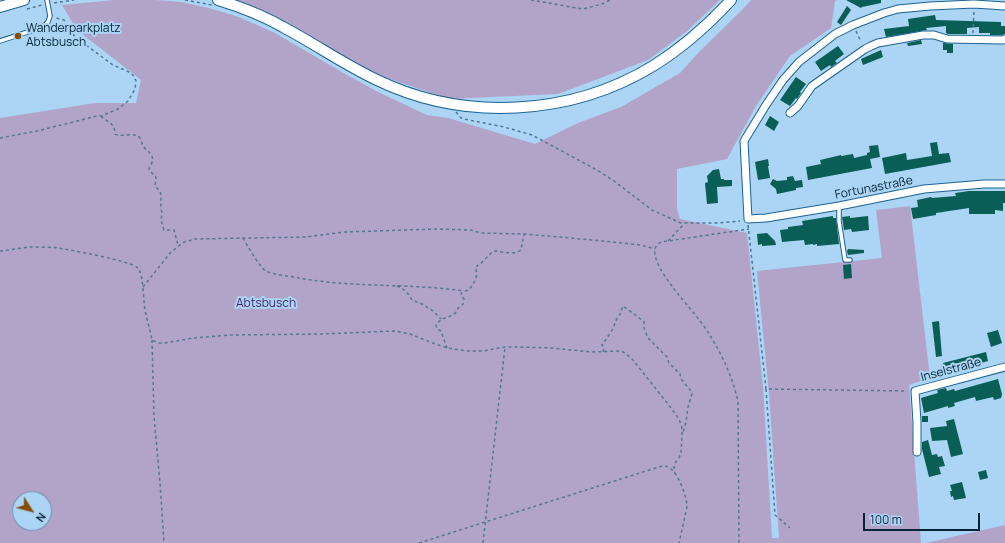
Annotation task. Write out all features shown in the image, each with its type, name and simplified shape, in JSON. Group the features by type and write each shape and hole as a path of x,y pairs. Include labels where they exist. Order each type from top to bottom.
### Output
{"main road":[{"path":"0,7 24,0"},
{"path":"216,3 248,10 271,21 363,73 402,91 469,107 521,108 557,103 589,95 628,79 673,53 708,24 732,0"}],"street":[{"path":"748,219 744,141 783,80 799,62 835,34 853,25 898,9 974,4 1005,6"},
{"path":"790,113 798,106 812,86 864,49 871,46 934,35 947,39 1005,39"},
{"name":"Fortunastraße","path":"748,219 766,218 839,206 924,189 984,184 1005,184"},
{"name":"Inselstraße","path":"917,452 915,391 1005,367"}],"lane":[{"path":"0,41 43,27 48,22 50,16 48,2"},
{"path":"839,206 839,221 845,260 850,260"}],"path":[{"path":"48,2 74,0"},
{"path":"185,0 216,3"},
{"path":"530,0 583,9 602,4 610,0"},
{"path":"973,39 974,4"},
{"path":"0,138 101,116 118,109 128,101 134,89 136,81 133,75 113,65 75,38 64,20 50,16"},
{"path":"853,25 864,49"},
{"path":"463,113 456,112 464,120 504,127 532,135 597,170 652,210 684,224 719,223 748,219"},
{"path":"101,116 112,125 116,135 129,135 140,138 144,148 151,154 153,161 149,166 156,178 155,186 161,194 160,202 162,225 164,230 174,230 178,246"},
{"path":"668,241 684,224"},
{"path":"143,287 171,252 184,242 195,239 306,237 344,232 437,229 471,230 481,233 524,234 641,245 655,249"},
{"path":"739,543 738,402 736,389 722,357 708,332 660,268 655,254 655,249 661,242 749,229 766,390 775,515 790,528"},
{"path":"243,238 260,267 266,271 279,275 340,283 424,286 464,291 469,290 477,276 477,266 484,262 492,253 495,251 518,252 521,250 524,234"},
{"path":"0,251 30,247 58,248 125,262 138,268 143,287 145,309 152,340 154,416 164,543"},
{"path":"396,285 406,291 412,300 433,311 441,319"},
{"path":"447,348 442,331 437,329 436,325 441,319 454,316 458,308 464,304 462,294 464,291"},
{"path":"603,352 604,348 602,345 613,329 623,306 644,322 644,328 648,338 680,374 681,379 691,391 692,394 682,435"},
{"path":"152,340 158,343 165,343 193,338 229,335 322,334 395,331 410,334 447,348 467,351 484,351 505,347 552,348 603,352 621,351 629,356 679,419 682,428 681,453 674,468 675,473"},
{"path":"483,543 505,347"},
{"path":"766,390 915,391"},
{"path":"419,543 662,466 667,466 675,473 681,484 687,503 679,543"}],"green space":[{"name":"Abtsbusch","path":"115,0 155,0 181,2 209,8 239,17 275,33 378,92 427,115 448,118 535,144 578,123 621,107 680,73 751,0 837,0 835,1 831,28 790,56 756,106 727,159 677,169 677,209 680,219 747,233 763,387 772,538 779,538 769,394 757,271 882,258 876,210 910,206 930,378 909,385 921,543 0,543 0,118 95,103 136,103 141,80 77,30 62,5"},
{"path":"227,0 720,0 686,32 648,60 558,94 449,99 381,76 306,37"},
{"path":"1005,525 1005,543 926,543"}],"building":[{"path":"846,0 881,0 881,3 861,8"},
{"path":"847,6 851,10 841,25 837,22"},
{"path":"935,15 936,20 1001,22 1001,26 1005,26 1005,34 990,35 990,33 979,33 979,27 967,28 967,34 948,34 946,33 946,26 926,28 927,30 886,37 884,29 909,26 908,19"},
{"path":"921,40 922,44 908,46 907,43"},
{"path":"943,43 953,44 953,53 947,53 947,50 943,50"},
{"path":"838,46 844,54 835,61 837,63 831,67 830,65 821,71 815,62"},
{"path":"881,50 883,57 863,65 861,59"},
{"path":"796,77 806,84 797,99 796,98 790,106 780,100"},
{"path":"770,116 779,122 774,131 765,125"},
{"path":"937,142 939,154 949,153 951,162 885,174 882,158 906,153 907,160 932,156 930,143"},
{"path":"878,145 880,157 870,159 872,168 808,180 806,167 821,164 820,160 841,155 853,154 854,158 867,155 867,153 870,152 869,146"},
{"path":"768,159 770,178 758,180 755,162"},
{"path":"719,169 721,179 732,180 732,186 717,187 718,203 707,204 705,183 708,182 707,176 713,170"},
{"path":"793,176 795,181 802,180 803,187 777,194 776,189 770,184 773,179 777,181 787,180 787,177"},
{"path":"969,191 1005,191 1003,211 995,210 995,214 969,214 969,208 936,213 936,215 913,219 911,208 918,207 917,200 931,197 956,196 955,193"},
{"path":"833,216 833,218 836,218 839,244 817,246 817,244 805,245 804,240 782,242 780,230 788,229 788,227 803,225 802,221"},
{"path":"850,216 850,218 868,216 869,230 852,232 851,229 844,230 842,217"},
{"path":"767,233 775,241 776,245 758,245 757,234"},
{"path":"848,249 864,250 864,253 848,255"},
{"path":"851,264 852,278 844,279 843,265"},
{"path":"939,321 942,356 936,357 932,322"},
{"path":"998,330 1002,343 991,347 987,333"},
{"path":"986,352 988,361 946,373 943,363"},
{"path":"998,379 1002,394 1001,398 994,400 993,397 976,401 975,397 954,403 955,406 948,408 948,406 924,413 921,398 938,393 937,390 946,388 947,391 954,389 955,391"},
{"path":"922,416 928,416 928,422 922,422"},
{"path":"954,419 963,454 951,457 947,440 932,441 930,428 947,426 946,421"},
{"path":"928,440 932,455 937,454 938,457 942,456 945,466 939,467 941,474 929,477 922,449 922,442"},
{"path":"986,470 988,478 980,480 978,472"},
{"path":"962,482 966,498 954,500 953,496 951,497 950,491 952,491 950,485"}],"place":[{"name":"Wanderparkplatz Abtsbusch","path":"18,36"}]}
